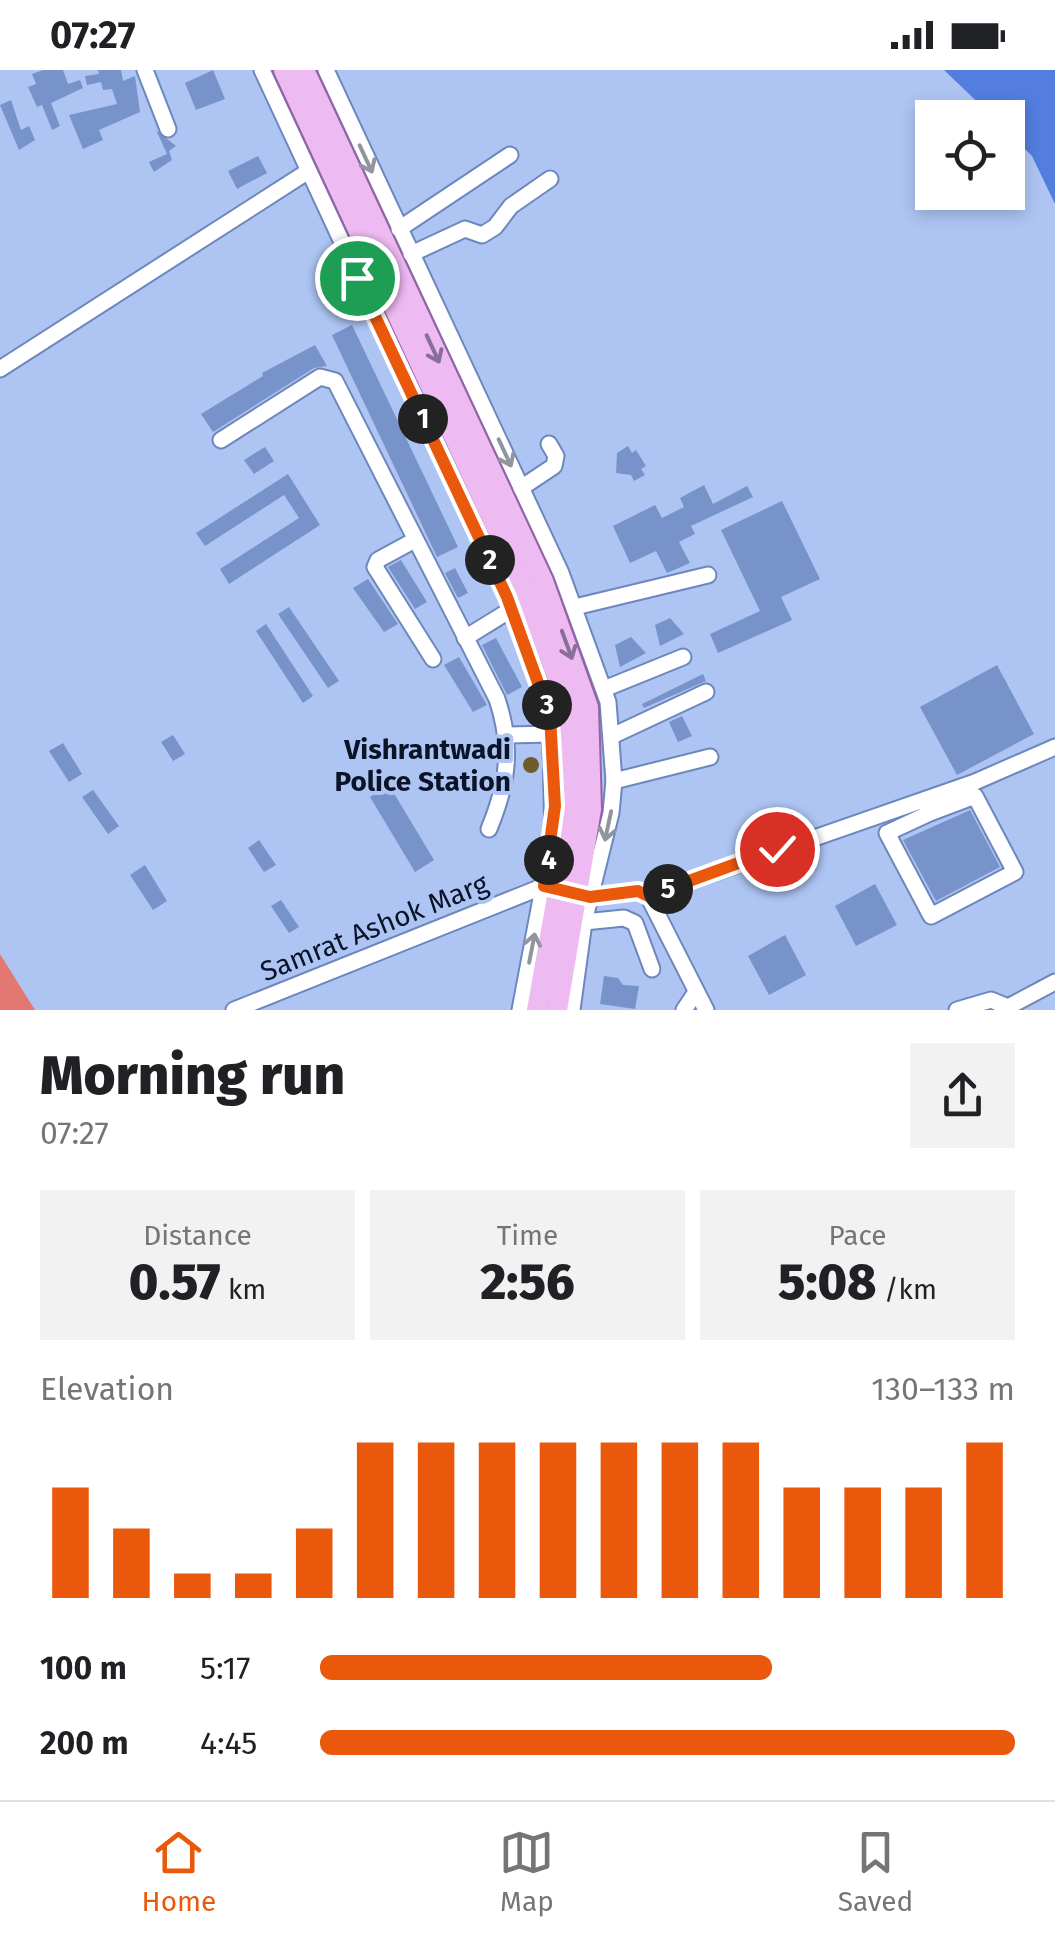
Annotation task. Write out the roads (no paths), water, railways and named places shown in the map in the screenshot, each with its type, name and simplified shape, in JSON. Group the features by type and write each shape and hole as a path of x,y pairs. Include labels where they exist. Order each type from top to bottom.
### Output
{"main road":[{"path":"284,70 526,589 570,711 575,780 557,1010"},
{"path":"304,70 542,581 588,707 594,781 536,1010"}],"street":[{"path":"145,70 168,129"},
{"path":"262,70 512,609 550,716 555,806 568,890 584,922 572,1010"},
{"path":"326,70 575,607 604,689 612,736 611,812 568,890 520,1010"},
{"path":"399,228 510,155"},
{"path":"0,369 307,172"},
{"path":"410,254 465,229 482,235 495,227 511,206 550,179"},
{"path":"221,440 320,377 328,376 335,381 497,700 507,736 505,790 489,828"},
{"path":"521,488 554,466 556,456 549,444"},
{"path":"413,541 378,560 376,568 432,659"},
{"path":"575,607 708,575"},
{"path":"465,638 512,609"},
{"path":"604,689 683,657"},
{"path":"612,736 706,692"},
{"path":"507,736 552,734"},
{"path":"927,807 975,796 1016,872 931,916 887,833 927,807 1055,746"},
{"path":"614,781 710,758"},
{"name":"Samrat Ashok Marg","path":"234,1010 568,890 638,891 648,896 927,807"},
{"path":"648,896 706,1010"},
{"path":"584,922 624,918 635,923 652,969"},
{"path":"957,1010 991,1000 1008,1008 1055,982"},
{"path":"684,1010 696,992"}],"water":[{"path":"944,70 1055,70 1055,204 1025,149 1025,100 975,100"}],"place":[{"name":"Vishrantwadi Police Station","path":"531,765"}]}
